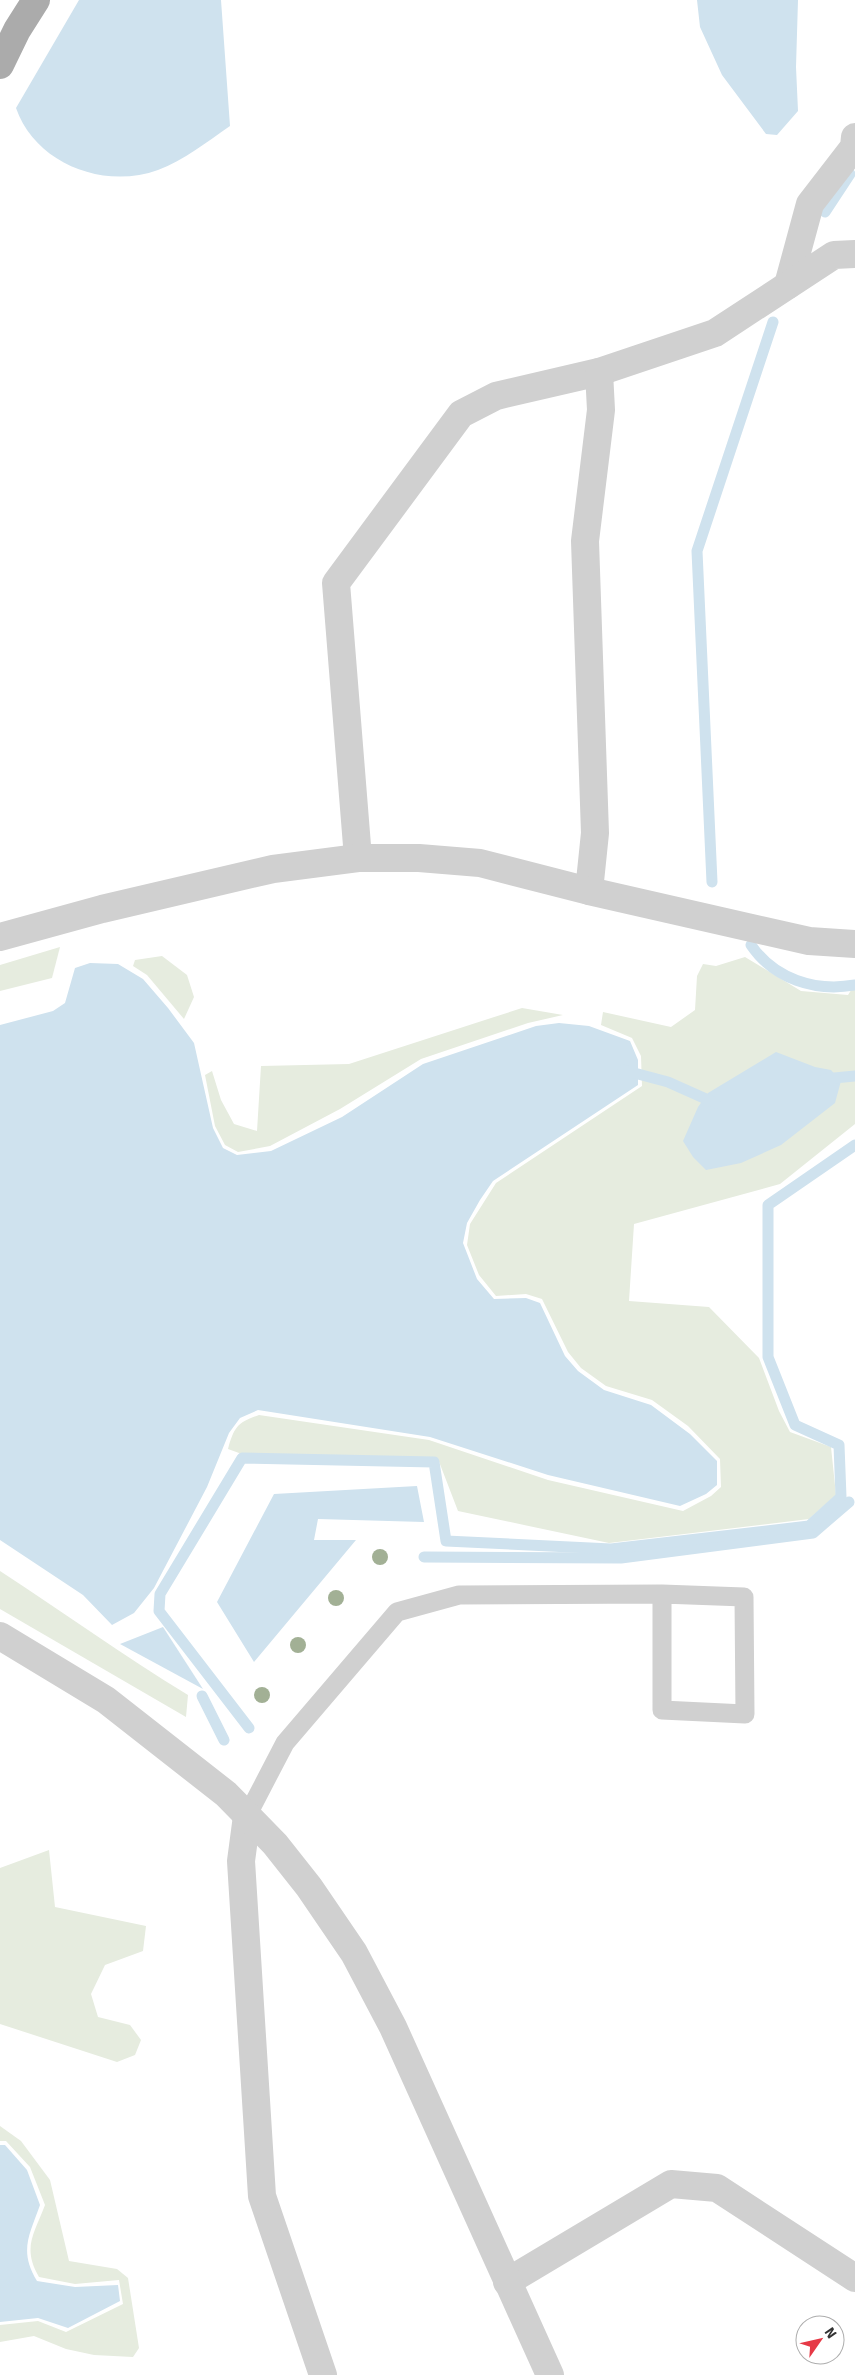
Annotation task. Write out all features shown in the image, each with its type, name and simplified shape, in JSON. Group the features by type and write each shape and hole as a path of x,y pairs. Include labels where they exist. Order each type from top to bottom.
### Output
{"main road":[{"path":"0,65 17,30 36,0"}],"street":[{"path":"788,285 810,204 854,147 855,137"},
{"path":"358,858 336,583 460,414 496,396 599,372 715,333 834,255 855,254"},
{"path":"589,891 595,833 585,541 600,410 599,372"},
{"path":"0,937 102,909 274,869 358,858 419,858 480,863 589,891 808,941 855,944"},
{"path":"0,1636 106,1700 226,1794 275,1844 303,1880 354,1953 393,2027 550,2375"},
{"path":"247,1816 241,1861 262,2196 323,2375"},
{"path":"507,2282 671,2184 717,2188 855,2278"}],"lane":[{"path":"247,1816 285,1743 397,1612 459,1595 662,1594 744,1596 745,1714 662,1710 662,1594"}],"shaded area":[{"path":"60,947 52,978 0,991 0,965"},
{"path":"162,956 187,975 194,997 184,1019 147,975 133,966 135,960"},
{"path":"745,957 801,991 848,995 855,984 855,1124 780,1184 634,1224 629,1301 709,1307 759,1358 779,1411 790,1432 831,1447 836,1495 809,1519 609,1543 458,1511 438,1459 239,1453 228,1449 232,1435 238,1426 246,1420 259,1415 429,1440 548,1480 683,1511 711,1496 721,1487 720,1459 688,1426 652,1400 606,1386 581,1368 568,1352 542,1299 526,1294 496,1296 479,1275 467,1245 470,1224 496,1183 642,1086 641,1056 632,1038 601,1025 603,1012 671,1027 695,1010 697,976 703,964 716,966"},
{"path":"522,1008 563,1015 528,1023 421,1059 340,1109 270,1146 238,1152 225,1145 215,1126 205,1075 212,1071 221,1100 234,1124 257,1131 261,1066 349,1064"},
{"path":"0,1571 188,1695 186,1717 0,1609"},
{"path":"49,1850 55,1907 146,1926 143,1951 105,1965 91,1994 98,2017 130,2025 141,2040 135,2055 117,2062 0,2024 0,1868"},
{"path":"0,2126 21,2141 50,2180 69,2261 117,2269 128,2278 139,2348 133,2357 94,2355 66,2349 34,2336 0,2342 0,2325 38,2321 66,2332 123,2304 119,2280 75,2284 39,2277 31,2258 31,2249 34,2233 45,2205 30,2167 6,2141 0,2141"}],"water":[{"path":"79,0 221,0 230,126 177,161 158,170 137,175 115,176 94,174 74,167 55,157 38,144 25,127 16,108"},
{"path":"697,0 798,0 796,67 798,111 777,135 766,134 722,75 700,27"},
{"path":"90,963 118,964 143,979 168,1008 194,1043 213,1128 223,1148 237,1155 271,1151 342,1117 423,1064 536,1026 559,1023 589,1026 630,1041 638,1060 638,1085 493,1181 467,1223 463,1243 477,1279 494,1299 526,1298 540,1303 565,1356 578,1371 604,1390 651,1405 690,1434 717,1461 717,1485 706,1494 680,1506 548,1475 430,1437 258,1410 240,1418 229,1433 207,1487 154,1588 134,1613 112,1625 83,1595 0,1540 0,1025 53,1011 65,1003 75,968"},
{"path":"776,1052 815,1067 831,1070 841,1081 835,1103 781,1145 741,1163 706,1170 693,1157 683,1141 698,1107 708,1093"},
{"path":"417,1486 424,1522 318,1519 314,1540 356,1540 254,1662 217,1602 274,1494"},
{"path":"163,1627 203,1689 120,1644"},
{"path":"0,2145 5,2145 27,2170 40,2205 29,2235 27,2252 28,2261 37,2281 75,2287 118,2285 120,2301 68,2328 38,2318 0,2322"}],"waterway":[{"path":"825,212 850,174"},
{"path":"712,882 697,551 773,322"},
{"path":"751,945 771,967 797,980 825,986 855,985"},
{"path":"623,1070 668,1082 715,1103"},
{"path":"824,1079 855,1076"},
{"path":"249,1728 159,1611 160,1594 242,1458 434,1462 446,1541 611,1549 809,1526 841,1497 839,1445 795,1425 768,1357 768,1205 855,1145"},
{"path":"424,1557 621,1558 813,1533 849,1502"},
{"path":"202,1696 224,1740"}]}
